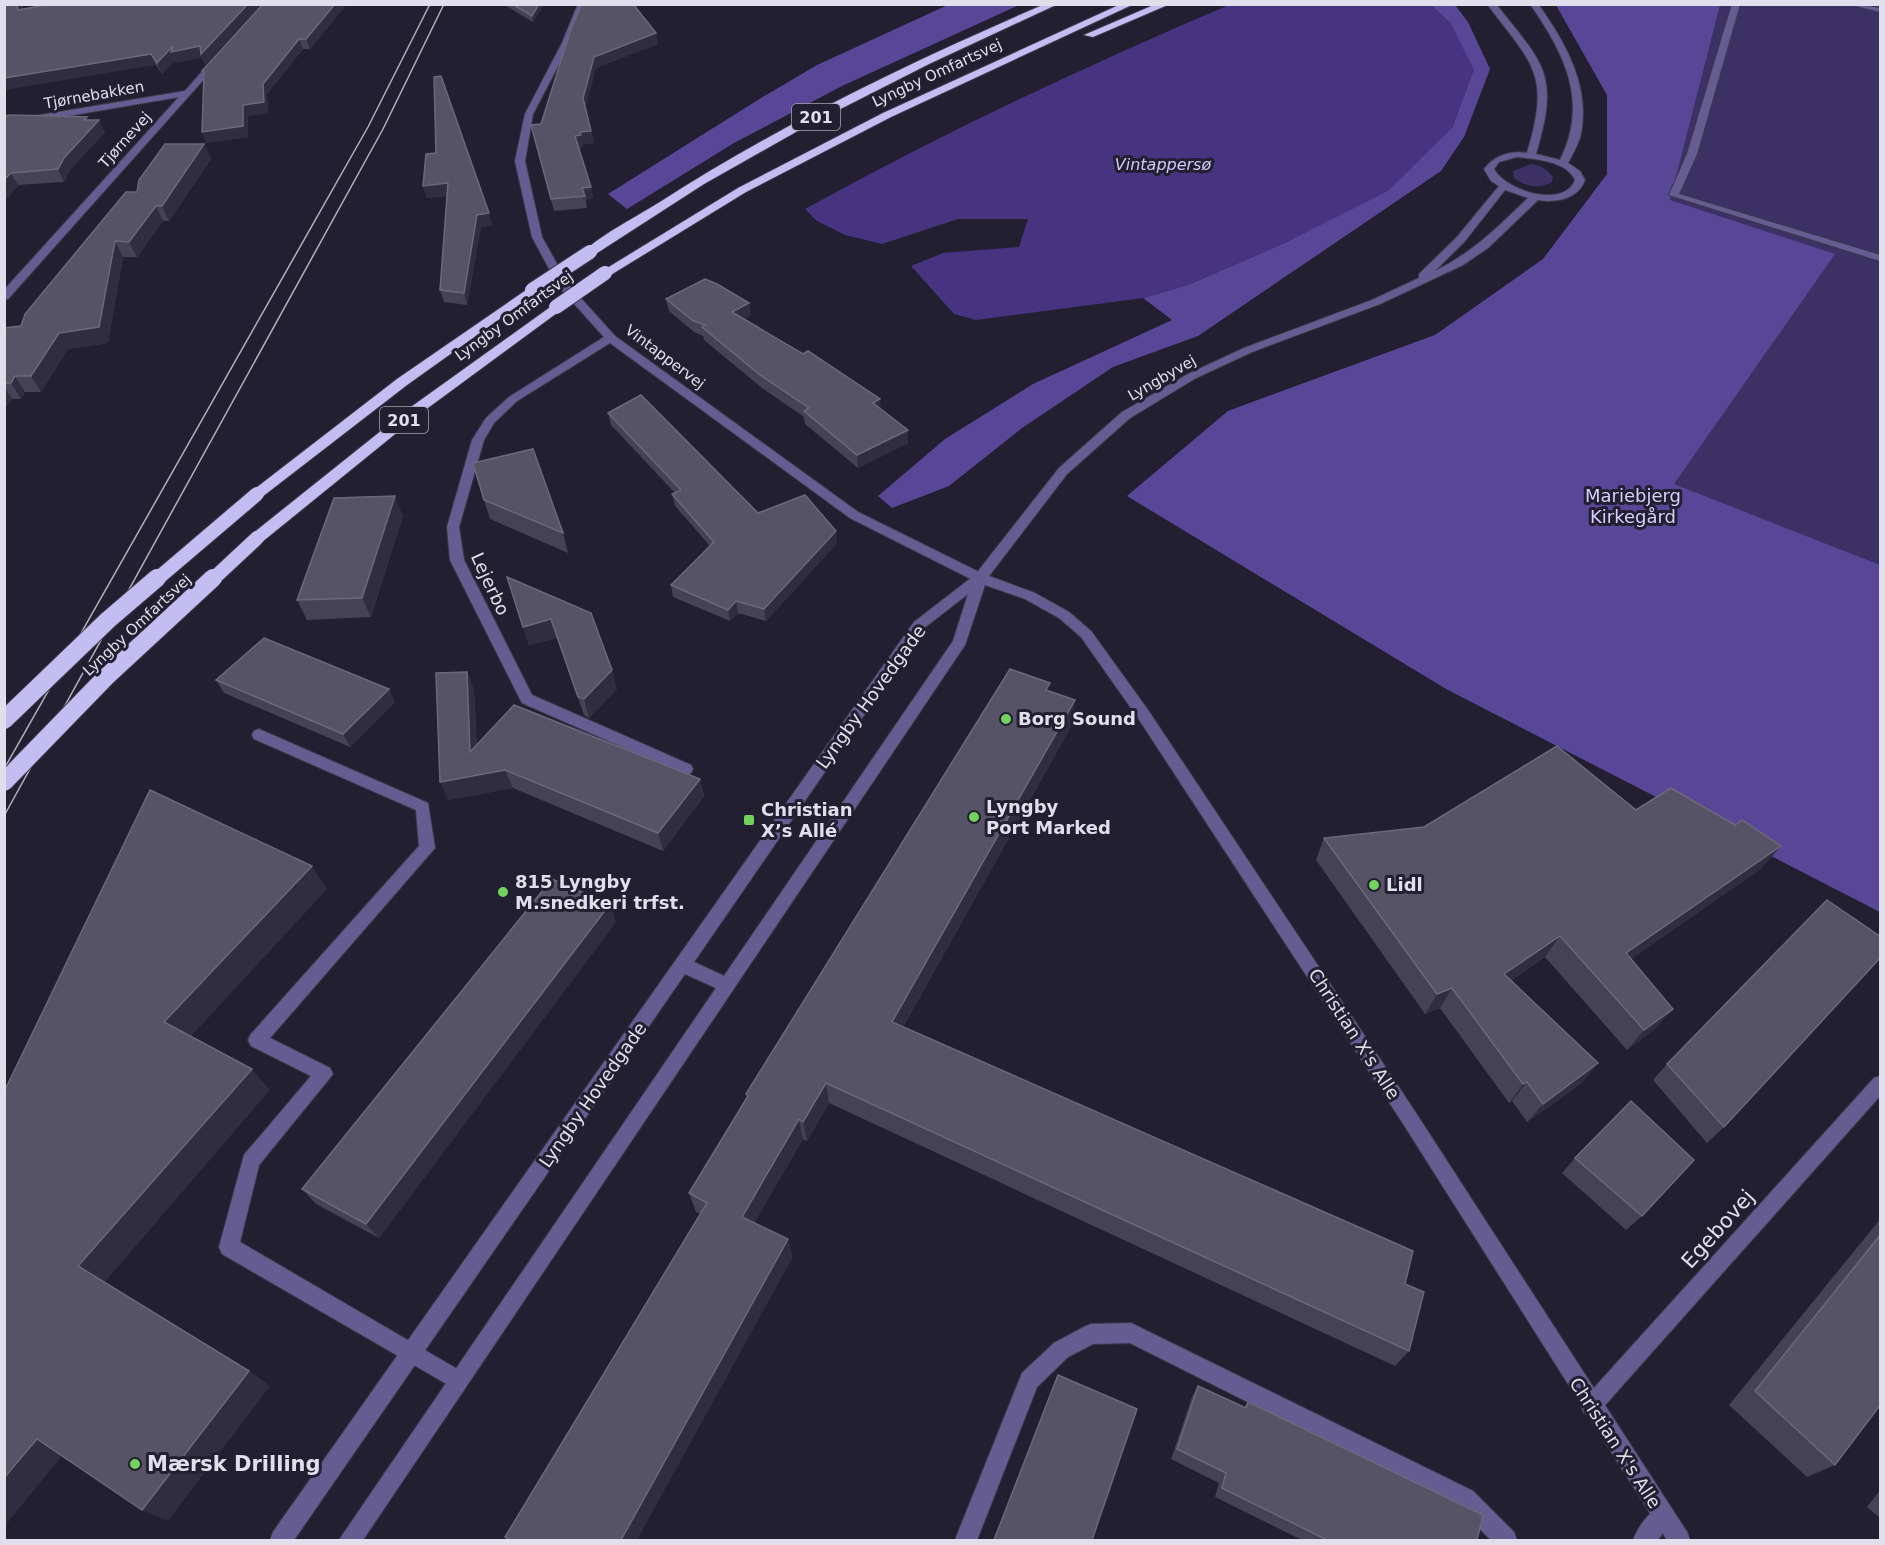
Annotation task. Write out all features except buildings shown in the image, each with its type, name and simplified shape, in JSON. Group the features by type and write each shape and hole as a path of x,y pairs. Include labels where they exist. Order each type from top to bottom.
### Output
{"highway":[{"name":"Lyngby Omfartsvej","path":"4,720 108,620 257,494 402,382 532,290 715,173 833,108 933,58 1054,4"},
{"name":"Lyngby Omfartsvej","path":"4,782 106,677 257,538 416,410 555,307 605,273 742,190 887,115 1130,4"},
{"path":"887,115 1166,4"}],"street":[{"name":"Vintappervej","path":"582,4 566,43 529,114 520,161 526,198 537,237 563,285 611,338 854,515 980,578"},
{"path":"1491,4 1521,42 1540,73 1542,99 1540,127 1531,155"},
{"path":"1534,4 1549,24 1567,57 1577,91 1575,139 1563,164"},
{"path":"1736,4 1692,154 1674,195 1881,258"},
{"path":"1863,5 1881,9"},
{"name":"Tjørnevej","path":"4,297 225,52"},
{"name":"Tjørnebakken","path":"4,124 187,93"},
{"path":"1531,155 1563,164 1577,176 1579,182 1577,188 1561,196 1535,197 1503,187 1493,180 1489,173 1489,166 1494,160 1504,156 1531,155"},
{"name":"Lyngbyvej","path":"1416,284 1461,239 1503,187"},
{"name":"Lyngbyvej","path":"980,578 1063,471 1126,416 1192,376 1239,354 1376,302 1459,263 1484,246 1535,197"},
{"name":"Lejerbo","path":"611,338 513,399 490,421 478,440 453,527 457,560 527,699 686,769"},
{"path":"350,1540 960,642 980,578"},
{"name":"Lyngby Hovedgade","path":"281,1540 919,626 980,578"},
{"name":"Christian X's Alle","path":"980,578 1030,596 1064,615 1086,634 1143,714 1408,1116 1591,1406 1679,1540"},
{"path":"259,735 423,807 427,848 257,1040 324,1074 251,1161 229,1246 457,1380"},
{"path":"684,964 727,985"},
{"name":"Egebovej","path":"1591,1406 1881,1084"},
{"path":"966,1540 1029,1380 1061,1350 1091,1334 1131,1334 1465,1499 1506,1540"},
{"path":"1644,1540 1663,1516"}],"green space":[{"path":"950,4 1019,5 842,86 734,143 627,209 608,194 817,65"},
{"path":"1431,5 1455,5 1468,22 1490,69 1464,137 1441,171 1198,336 1113,367 1022,428 949,486 892,508 878,496 945,439 1033,384 1172,320 1143,298 1190,284 1289,241 1452,128 1473,70 1450,23"},
{"name":"Mariebjerg Kirkegård","path":"1556,5 1880,5 1880,912 1448,690 1127,496 1228,411 1435,335 1554,267 1632,180 1607,95"},
{"name":"Mariebjerg Kirkegård","path":"1556,5 1720,5 1670,200 1835,254 1674,484 1880,565 1880,912 1448,690 1127,496 1228,411 1435,335 1543,259 1607,174 1607,95"},
{"path":"1531,164 1546,170 1553,177 1552,182 1542,186 1532,186 1514,178 1513,171"}],"water":[{"name":"Vintappersø","path":"1229,5 1431,5 1450,23 1474,70 1452,128 1388,191 1289,241 1190,284 1143,298 976,320 954,314 911,266 943,253 1019,247 1028,219 958,219 882,244 845,235 817,221 805,209 1015,101"}],"tram line":[{"path":"4,769 368,127 430,4"},
{"path":"4,816 383,129 444,4"}],"place":[{"name":"Borg Sound","path":"1006,719"},
{"name":"Lyngby Port Marked","path":"974,817"},
{"name":"Christian X’s Allé","path":"749,820"},
{"name":"Lidl","path":"1374,885"},
{"name":"815 Lyngby M.snedkeri trfst.","path":"503,892"},
{"name":"Mærsk Drilling","path":"135,1464"}]}
